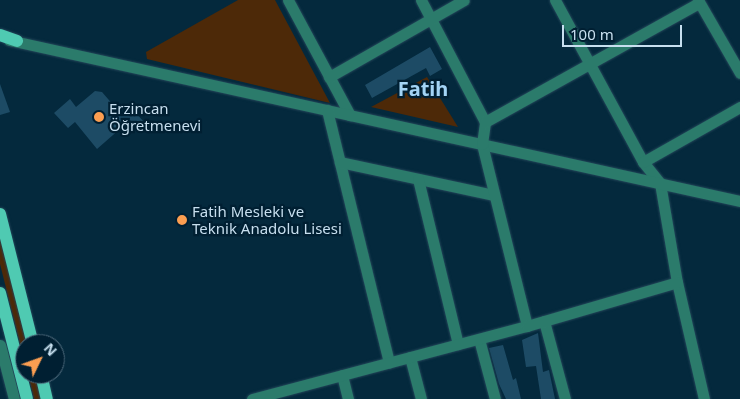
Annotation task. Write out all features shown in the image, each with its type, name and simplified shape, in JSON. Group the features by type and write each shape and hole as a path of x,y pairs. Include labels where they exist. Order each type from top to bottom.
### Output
{"main road":[{"path":"0,35 17,42"},
{"path":"0,214 30,334"},
{"path":"0,293 27,399"},
{"path":"43,384 47,399"}],"street":[{"path":"288,0 350,115"},
{"path":"421,0 486,122 482,144 527,326"},
{"path":"329,76 464,0"},
{"path":"556,0 588,65 643,162 660,183 677,282 704,399"},
{"path":"486,122 699,1 740,73"},
{"path":"0,39 740,201"},
{"path":"643,162 740,107"},
{"path":"327,110 389,362"},
{"path":"340,162 494,195"},
{"path":"418,179 458,344"},
{"path":"252,399 275,396 342,375 527,326 677,282"},
{"path":"544,321 565,399"},
{"path":"479,339 494,399"},
{"path":"0,345 14,399"},
{"path":"410,357 421,399"},
{"path":"342,375 348,399"}],"shaded area":[{"path":"238,0 275,0 330,103 147,59 146,52"},
{"path":"427,77 458,127 371,107"},
{"path":"0,234 25,334 18,334 0,264"},
{"path":"30,384 38,384 42,399 34,399"}],"building":[{"path":"430,47 442,69 430,76 426,68 372,98 365,85"},
{"path":"0,84 10,112 0,115"},
{"name":"Erzincan Öğretmenevi","path":"95,91 102,92 121,114 130,106 143,121 126,134 121,128 97,149 75,122 68,128 54,113 70,99 76,107"},
{"path":"538,333 543,372 549,370 555,399 541,399 536,366 526,367 522,340"},
{"path":"503,345 513,380 516,378 521,399 506,399 499,384 489,348"}],"place":[{"name":"Erzincan Öğretmenevi","path":"99,117"},
{"name":"Fatih Mesleki ve Teknik Anadolu Lisesi","path":"182,220"}],"district":[{"name":"Fatih","path":"423,88"}]}
